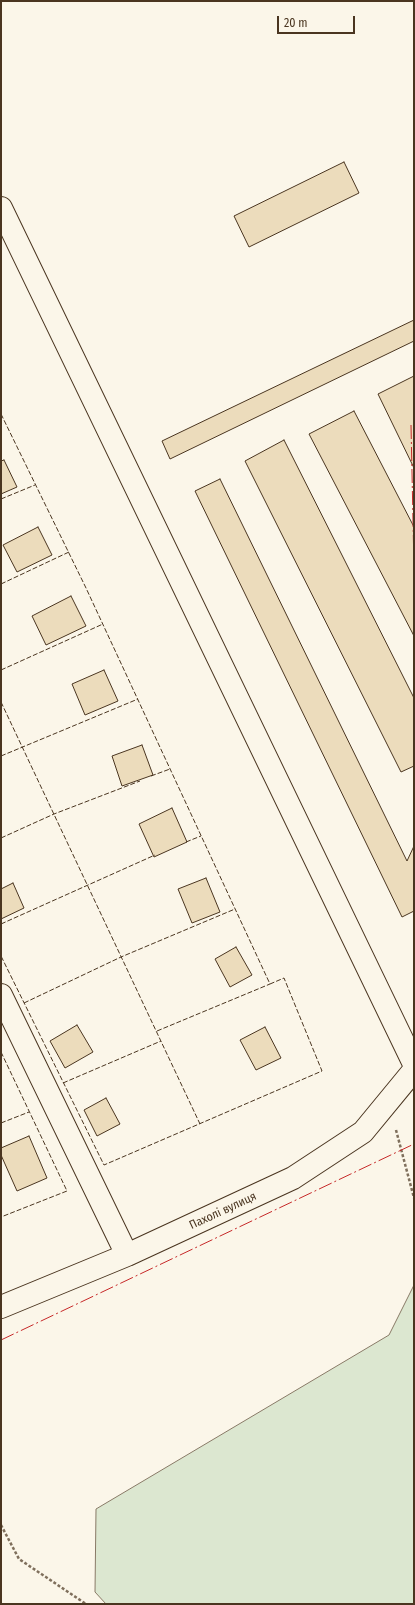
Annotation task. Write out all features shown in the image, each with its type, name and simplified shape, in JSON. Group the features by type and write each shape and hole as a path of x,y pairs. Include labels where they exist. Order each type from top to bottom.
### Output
{"street":[{"path":"1,208 414,1064"},
{"path":"1,996 127,1255"},
{"name":"Пахолі вулиця","path":"1,1307 127,1255 293,1178 364,1132 414,1070"}],"path":[{"path":"388,1101 414,1198"},
{"path":"1,1525 19,1559 86,1604"}],"green space":[{"path":"414,1285 414,1604 106,1604 95,1592 96,1509 389,1335"}],"building":[{"path":"344,162 359,193 249,247 234,216"},
{"path":"414,320 414,341 170,459 162,441"},
{"path":"414,376 414,468 378,394"},
{"path":"354,411 414,527 414,636 309,434"},
{"path":"284,440 414,698 414,766 401,772 245,461"},
{"path":"4,460 17,487 1,494 1,461"},
{"path":"220,479 407,861 414,846 414,911 402,917 195,491"},
{"path":"38,527 52,555 17,572 3,545"},
{"path":"71,596 86,626 46,645 32,616"},
{"path":"104,670 118,701 85,715 72,684"},
{"path":"142,745 153,775 122,786 112,756"},
{"path":"172,808 187,842 154,857 139,824"},
{"path":"206,878 220,912 192,923 178,889"},
{"path":"13,883 24,908 1,919 1,889"},
{"path":"236,947 252,975 230,987 215,959"},
{"path":"77,1025 93,1052 65,1068 50,1041"},
{"path":"265,1027 281,1058 256,1070 240,1040"},
{"path":"106,1098 120,1124 97,1136 84,1110"},
{"path":"29,1136 47,1178 17,1191 1,1155 1,1148"}],"fence":[{"path":"1,414 86,588 270,984 284,978 322,1071 104,1165 1,956"},
{"path":"1,499 35,485"},
{"path":"1,584 69,552"},
{"path":"1,670 103,624"},
{"path":"1,756 138,699"},
{"path":"1,702 200,1124"},
{"path":"151,776 170,769"},
{"path":"1,838 54,814 140,781"},
{"path":"186,842 201,836"},
{"path":"1,924 155,855"},
{"path":"24,1003 121,957 235,909"},
{"path":"157,1031 270,984"},
{"path":"63,1083 161,1041"},
{"path":"1,1052 67,1191 1,1217"},
{"path":"1,1123 29,1112"}],"power":[{"path":"411,425 414,568"},
{"path":"1,1340 414,1144"}]}
